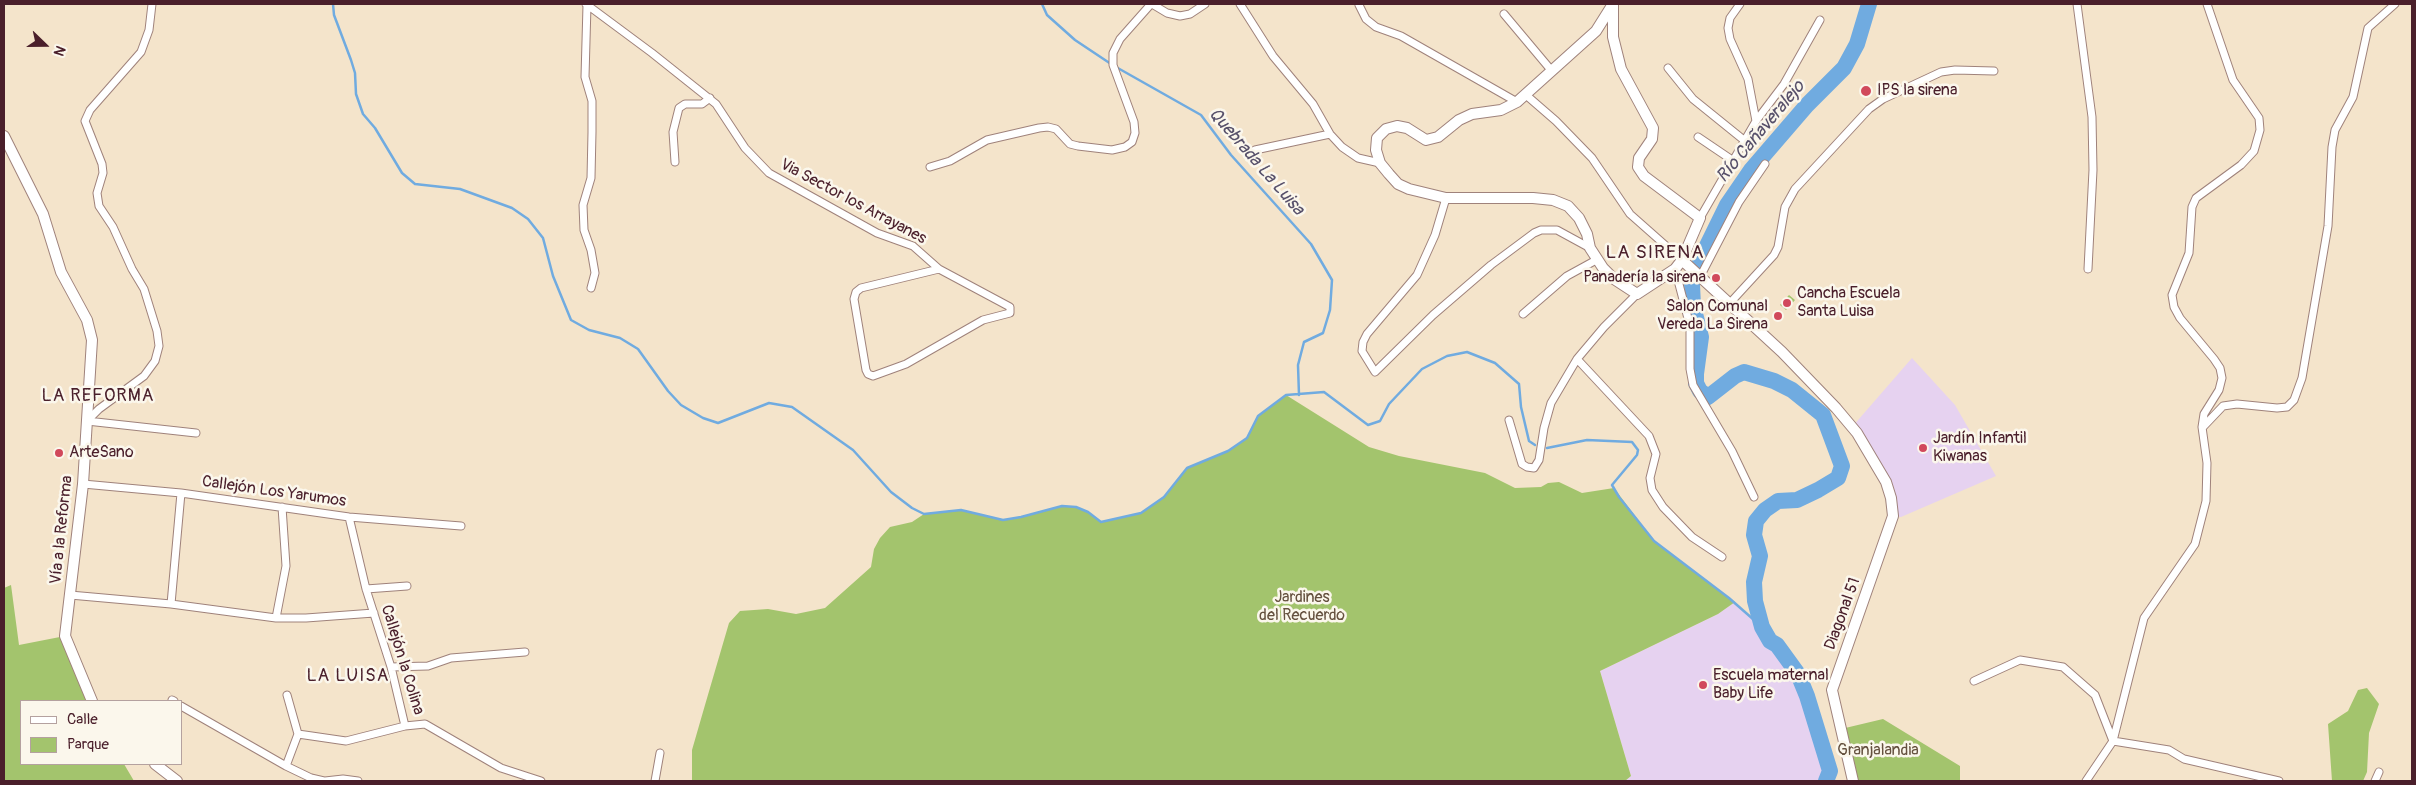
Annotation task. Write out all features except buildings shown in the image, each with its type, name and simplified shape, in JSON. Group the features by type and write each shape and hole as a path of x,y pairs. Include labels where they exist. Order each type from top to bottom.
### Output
{"street":[{"path":"87,421 99,409 144,376 155,361 159,346 155,322 144,289 132,269 113,227 99,206 97,193 102,164 84,121 90,110 141,52 149,30 152,4"},
{"path":"586,4 585,77 592,101 591,178 583,205 584,230 592,250 595,273 591,288"},
{"name":"Via Sector los Arrayanes","path":"586,4 710,98 723,113 745,148 769,173 878,233 912,246 939,269 1010,307 1010,313 983,320 906,364 873,376 868,374 854,299 856,292 861,288 939,269"},
{"path":"930,167 950,161 987,140 1048,127 1056,130 1070,144 1112,150 1124,148 1132,142 1136,133 1134,122 1113,65 1113,52 1120,40 1152,4 1167,13 1180,16 1190,14 1205,4"},
{"path":"1240,4 1273,56 1313,104 1330,134 1342,147 1358,158 1380,163"},
{"path":"1613,4 1596,31 1517,102 1501,110 1472,114 1459,120 1438,137 1426,140 1407,128 1397,126 1386,129 1377,138 1376,150 1380,163 1398,184 1446,198 1553,200 1568,206 1579,218 1587,234 1590,248 1598,259 1614,279 1636,294"},
{"path":"1613,4 1613,37 1621,69 1653,128 1652,139 1639,158 1638,166 1644,176 1700,218"},
{"path":"1740,4 1730,18 1728,28 1730,39 1748,78 1756,121"},
{"path":"2077,4 2092,118 2093,170 2088,269"},
{"path":"2086,781 2113,741 2144,618 2185,561 2195,544 2201,526 2207,483 2207,463 2202,428 2204,414 2219,390 2222,378 2220,368 2180,318 2174,307 2172,295 2189,252 2192,207 2196,198 2241,165 2254,151 2260,130 2259,118 2233,80 2207,4"},
{"path":"2202,428 2223,406 2237,404 2277,408 2287,407 2294,400 2302,378 2328,226 2332,147 2336,130 2353,97 2368,28 2395,4"},
{"path":"1359,5 1366,19 1376,27 1401,36 1517,102"},
{"path":"1504,14 1551,70"},
{"path":"1509,420 1522,464 1534,468 1539,460 1551,403 1577,359 1604,327 1636,294 1674,268 1685,263 1700,218 1732,160 1756,121 1784,84 1820,20"},
{"path":"1668,68 1693,99 1745,141"},
{"path":"1526,95 1556,121 1592,158 1630,214 1729,304 1774,255 1785,207 1795,189 1868,108 1941,72 1956,70 1994,71"},
{"path":"675,162 673,132 679,108 684,104 702,104 710,98"},
{"path":"1255,150 1330,134"},
{"name":"Vía a la Reforma","path":"4,136 43,214 61,272 87,320 92,340 83,484 66,640 92,700"},
{"path":"1698,136 1732,160"},
{"path":"1702,279 1739,202 1765,164"},
{"path":"1446,198 1435,235 1417,275 1367,334 1363,342 1362,351 1375,372 1433,314 1534,233 1540,230 1557,230 1590,248"},
{"path":"1523,314 1567,276 1598,259"},
{"path":"1674,268 1690,326 1690,369 1693,385 1732,451 1754,497"},
{"name":"Diagonal 51","path":"1729,304 1782,352 1836,408 1857,433 1886,482 1891,498 1893,516 1832,690 1853,781"},
{"path":"1577,359 1649,436 1656,454 1650,478 1652,490 1663,507 1692,538 1722,557"},
{"path":"87,421 196,433"},
{"name":"Callejón Los Yarumos","path":"83,484 181,493 349,517 461,526"},
{"path":"171,604 181,493"},
{"path":"276,618 286,566 282,507"},
{"name":"Callejón la Colina","path":"349,517 366,589 406,726 425,724 501,768 541,781"},
{"path":"366,589 407,586"},
{"path":"70,595 171,604 276,618 306,618 374,612"},
{"path":"390,667 428,666 451,658 525,652"},
{"path":"1974,682 2020,660 2063,667 2095,695 2113,741"},
{"path":"286,766 298,734 288,696"},
{"path":"182,707 286,766 311,778 325,781 343,779 358,781"},
{"path":"298,734 346,741 406,726"},
{"path":"2113,741 2169,750 2184,759 2279,781"},
{"path":"655,781 660,753"},
{"path":"157,765 177,781"},
{"path":"2375,781 2379,772"}],"shaded area":[{"name":"Jardín Infantil Kiwanas","path":"1912,358 1955,405 1996,476 1901,517 1893,516 1891,498 1852,427"},
{"name":"Escuela maternal Baby Life","path":"1735,602 1762,627 1770,641 1777,645 1798,674 1816,722 1830,771 1826,781 1625,781 1631,776 1600,671 1718,614"}],"green space":[{"name":"Cancha Escuela Santa Luisa","path":"1789,295 1795,300 1786,310 1780,305"},
{"name":"Jardines del Recuerdo","path":"1286,395 1369,447 1399,456 1485,473 1515,488 1541,487 1548,483 1559,482 1582,493 1614,488 1654,541 1735,602 1718,614 1600,671 1631,776 1625,781 692,781 692,750 729,623 740,611 768,609 796,614 825,608 871,567 874,549 880,538 890,527 912,522 924,514 961,510 1003,520 1062,506 1076,507 1088,512 1101,522 1141,513 1164,497 1187,468 1228,451 1247,438 1258,416"},
{"path":"11,585 19,645 65,636 92,700 20,700 20,765 125,765 134,781 4,781 4,588"},
{"path":"2367,688 2379,704 2369,733 2367,772 2363,781 2332,781 2328,724 2348,711 2358,690"},
{"name":"Granjalandia","path":"1883,719 1960,766 1960,781 1853,781 1841,729"}],"waterway":[{"path":"333,4 334,15 355,73 356,94 363,114 375,128 402,173 415,184 460,189 512,208 528,219 543,238 553,276 571,320 589,330 620,338 638,349 668,391 681,405 703,418 718,423 769,403 792,407 853,450 891,492 912,508 924,514 961,510 1003,520 1062,506 1076,507 1088,512 1101,522 1141,513 1164,497 1187,468 1228,451 1247,438 1258,416 1286,395 1324,392 1368,425 1380,421 1389,404 1422,369 1447,356 1467,352 1495,363 1519,384 1521,407 1529,441 1535,445"},
{"name":"Quebrada La Luisa","path":"1042,4 1047,15 1075,40 1111,64"},
{"name":"Río Cañaveralejo","path":"1826,781 1830,771 1807,696 1798,674 1777,645 1770,641 1762,627 1755,601 1754,582 1760,556 1754,535 1756,521 1765,510 1778,501 1797,500 1818,490 1838,478 1842,466 1823,415 1792,390 1774,381 1744,372 1735,376 1708,397 1700,391 1696,383 1696,374 1701,337 1693,306 1692,284 1702,256 1727,205 1751,170 1807,105 1844,68 1857,44 1869,4"},
{"name":"Quebrada La Luisa","path":"1116,67 1201,115 1231,155 1311,244 1332,280 1330,310 1323,333 1304,342 1298,365 1299,395"},
{"path":"1547,448 1587,440 1632,442 1638,450 1637,455 1612,485 1619,497 1654,541 1729,598 1762,627"}],"place":[{"name":"IPS la sirena","path":"1866,91"},
{"name":"Panadería la sirena","path":"1716,278"},
{"name":"Cancha Escuela Santa Luisa","path":"1787,303"},
{"name":"Salon Comunal Vereda La Sirena","path":"1778,316"},
{"name":"Jardín Infantil Kiwanas","path":"1923,448"},
{"name":"ArteSano","path":"59,453"},
{"name":"Escuela maternal Baby Life","path":"1703,685"}],"district":[{"name":"LA SIRENA","path":"1655,253"},
{"name":"LA REFORMA","path":"98,396"},
{"name":"LA LUISA","path":"348,676"}]}
